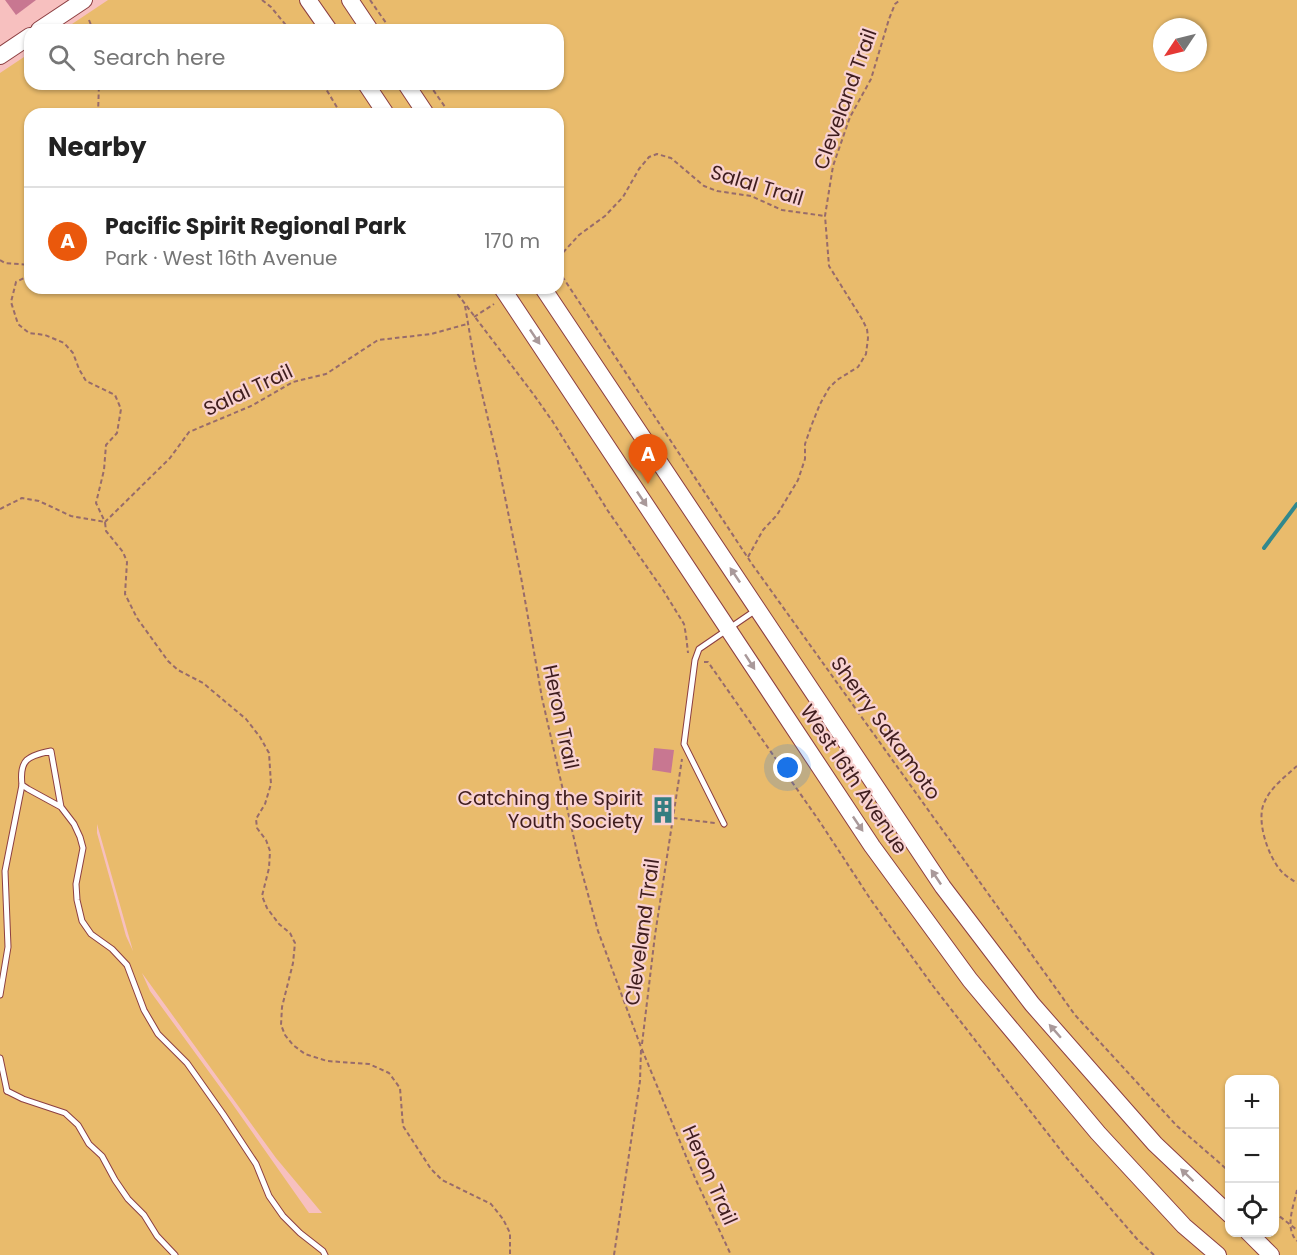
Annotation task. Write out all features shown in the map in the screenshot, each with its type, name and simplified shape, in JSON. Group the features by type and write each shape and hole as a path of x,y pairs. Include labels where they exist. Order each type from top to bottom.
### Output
{"main road":[{"path":"48,24 84,0"},
{"path":"308,0 325,24"},
{"path":"350,0 366,24"},
{"path":"2,51 24,39"},
{"path":"370,90 382,108"},
{"path":"410,90 422,108"},
{"name":"West 16th Avenue","path":"547,294 943,887 1032,1004 1155,1144 1225,1210"},
{"name":"West 16th Avenue","path":"499,296 729,629 872,846 970,980 1098,1133 1184,1226 1218,1255"},
{"path":"1252,1237 1271,1255"}],"lane":[{"path":"724,824 684,744 695,660 699,649 758,609"},
{"path":"0,995 8,947 5,871 22,785 21,772 25,761 51,751 61,807"},
{"path":"22,785 61,807 74,824 80,837 83,848 76,884 82,921 91,934 112,949 127,965 144,1010 158,1034 187,1063 223,1114 256,1164 269,1196 276,1206 300,1233 325,1255"},
{"path":"0,1058 7,1091"},
{"path":"0,1096 7,1091"},
{"path":"7,1091 23,1099 65,1113 72,1119 89,1144 102,1156 128,1199 144,1215 157,1236 175,1255"}],"path":[{"path":"262,0 285,24"},
{"path":"370,0 387,24"},
{"name":"Cleveland Trail","path":"747,557 763,530 777,515 798,480 812,424 829,388 858,367 866,354 867,329 830,266 825,216 833,166 850,117 872,78 889,19 900,0"},
{"path":"89,20 91,24"},
{"path":"98,108 99,90"},
{"path":"327,90 337,108"},
{"path":"433,90 446,108"},
{"name":"Salal Trail","path":"564,251 579,235 604,216 623,197 645,160 657,154 671,158 704,186 717,191 752,196 782,210 825,216"},
{"path":"0,260 5,263 24,265"},
{"path":"24,278 16,282 11,302 18,324 29,333 64,342 74,353 86,381 115,395 121,409 117,434 106,445 104,470 96,503 105,522 106,531 123,552 127,562 125,594 143,626 168,661 178,670 203,683 246,720 260,736 269,753 271,784 265,804 256,819 257,828 266,840 270,852 269,868 262,896 267,908 279,924 290,933 295,943 293,963 282,1007 281,1025 285,1035 304,1053 327,1061 369,1064 389,1073 400,1088 403,1126 431,1169 442,1180 491,1204 503,1219 510,1233 510,1255"},
{"name":"Sherry Sakamoto","path":"564,279 747,557 1076,1015 1177,1126 1225,1168"},
{"path":"457,294 547,413 608,511 663,590 684,624 688,657"},
{"path":"474,317 488,308 499,296"},
{"name":"Heron Trail","path":"464,304 521,577 542,698 580,865 598,931 641,1047 695,1178 731,1255"},
{"name":"Salal Trail","path":"105,522 170,458 189,432 250,406 293,382 326,374 378,340 431,334 467,324"},
{"path":"0,509 22,498 39,501 71,516 105,522"},
{"path":"701,661 708,662 820,822 871,900 933,986 1073,1166 1137,1239 1154,1255"},
{"name":"Cleveland Trail","path":"614,1255 640,1081 641,1047 684,744"},
{"path":"1297,766 1273,789 1264,801 1260,815 1266,845 1282,872 1297,883"},
{"path":"673,818 724,824"},
{"path":"1297,1190 1290,1225 1291,1235 1297,1240"},
{"path":"1279,1215 1297,1230"}],"shaded area":[{"path":"108,0 1297,0 1297,1255 0,1255 0,73 24,57 24,90 564,90 564,24 72,24","holes":["97,824 133,951 126,936 97,833","142,973 276,1158 322,1213 309,1213 150,991"]}],"building":[{"path":"5,0 36,0 16,15"},
{"path":"654,748 674,750 671,773 652,770"},
{"path":"654,799 666,800 664,814 653,813"}],"waterway":[{"path":"1264,548 1297,504"}],"place":[{"name":"Pacific Spirit Regional Park","path":"648,484"},
{"name":"Catching the Spirit Youth Society","path":"663,810"}]}
